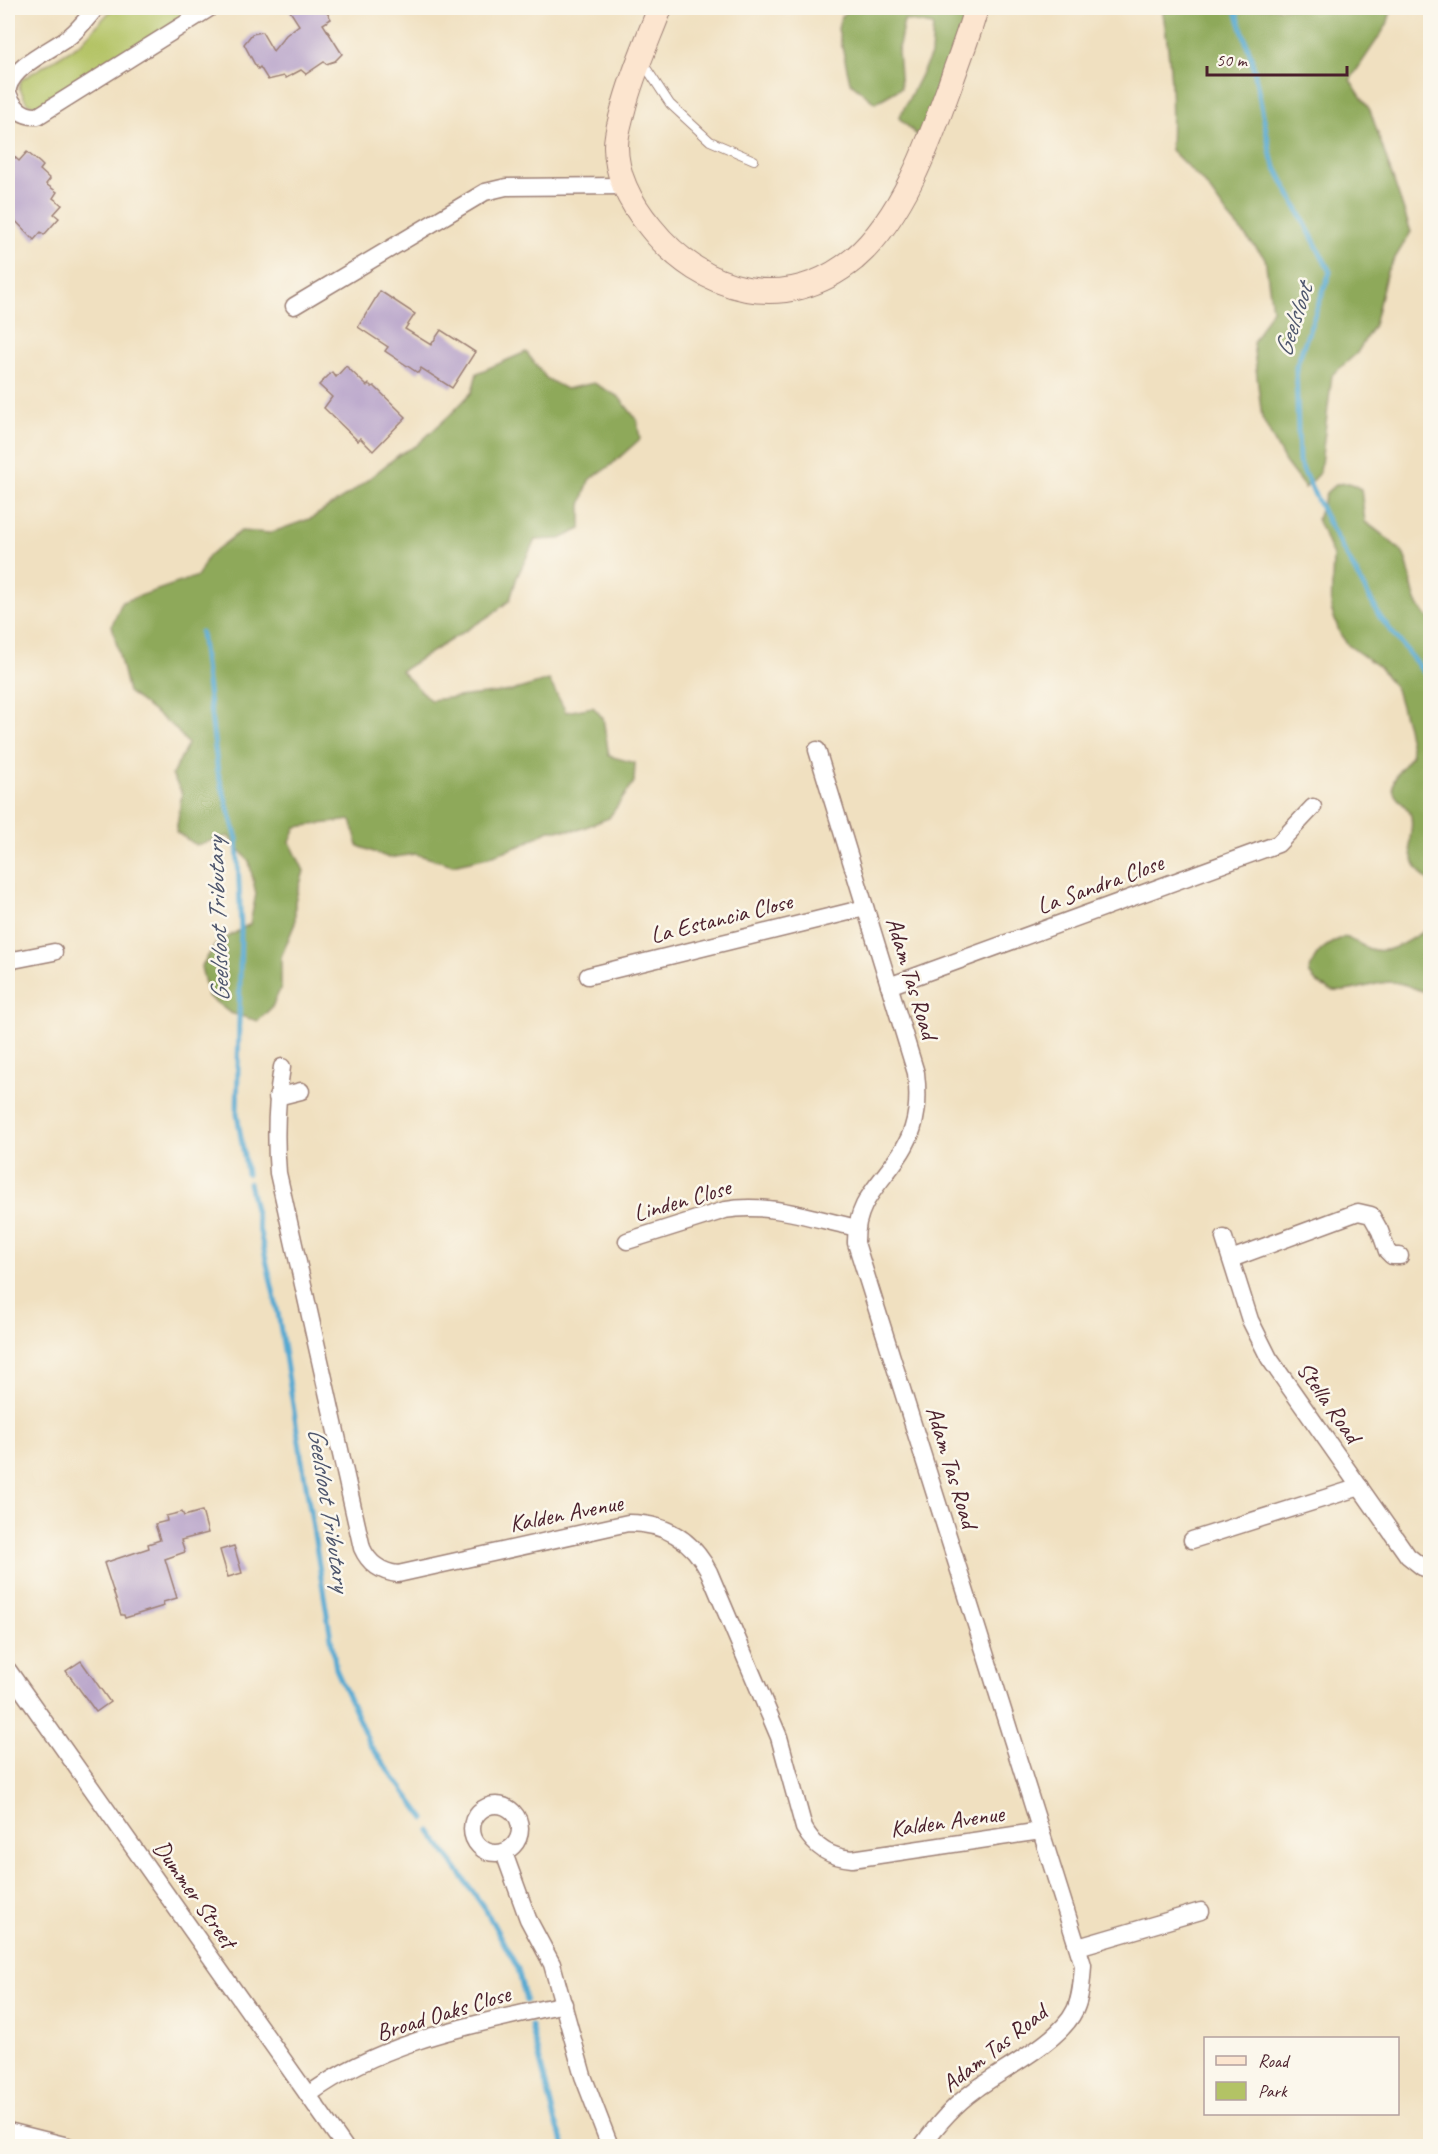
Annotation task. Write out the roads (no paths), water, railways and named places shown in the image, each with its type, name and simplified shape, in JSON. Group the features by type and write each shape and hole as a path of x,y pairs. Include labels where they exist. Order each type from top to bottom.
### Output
{"street":[{"path":"8,88 11,79 19,70 69,36 96,8"},
{"path":"8,93 13,105 19,111 26,115 38,116 210,8"},
{"path":"660,8 630,81 616,144 624,186 639,212 671,251 702,274 720,283 753,291 770,292 806,285 847,264 868,245 900,201 935,125 976,8"},
{"path":"294,306 485,192 506,187 624,186"},
{"name":"Adam Tas Road","path":"817,750 916,1073 918,1104 915,1119 904,1148 865,1201 856,1228 856,1243 1083,1965 1082,1980 1074,2011 1066,2023 1050,2039 974,2091 938,2125 921,2146"},
{"name":"La Sandra Close","path":"889,986 1278,844 1313,807"},
{"name":"La Estancia Close","path":"588,976 865,908"},
{"path":"8,962 54,952"},
{"name":"Kalden Avenue","path":"282,1067 277,1097 278,1173 362,1548 371,1562 383,1571 398,1574 628,1523 641,1523 668,1529 696,1551 709,1572 779,1737 804,1828 815,1844 832,1855 852,1859 1041,1831"},
{"path":"277,1097 301,1091"},
{"name":"Linden Close","path":"627,1241 725,1210 750,1207 856,1228"},
{"path":"1231,1259 1358,1212 1371,1215 1388,1251 1392,1256 1400,1256"},
{"name":"Stella Road","path":"1224,1238 1250,1320 1269,1358 1408,1556 1422,1568 1431,1570"},
{"path":"1192,1540 1360,1487"},
{"name":"Dummer Street","path":"8,1670 344,2146"},
{"path":"504,1852 528,1919 552,1964 583,2076 610,2146"},
{"path":"1077,1947 1201,1911"},
{"name":"Broad Oaks Close","path":"308,2095 362,2063 404,2044 452,2030 564,2004"},
{"path":"8,2131 68,2146"}],"lane":[{"path":"639,57 670,104 710,141 754,160"}],"waterway":[{"name":"Geelsloot","path":"1235,8 1252,60 1272,160 1330,272 1296,367 1299,462 1325,516 1380,617 1427,676 1430,698"},
{"name":"Geelsloot Tributary","path":"201,632 218,773 237,839 241,929 237,1114 247,1174"},
{"name":"Geelsloot Tributary","path":"249,1183 278,1313 336,1669 370,1745 425,1819"},
{"name":"Geelsloot Tributary","path":"430,1831 485,1909 518,1969 526,2001"},
{"name":"Geelsloot Tributary","path":"531,2026 555,2120 565,2146"}]}
